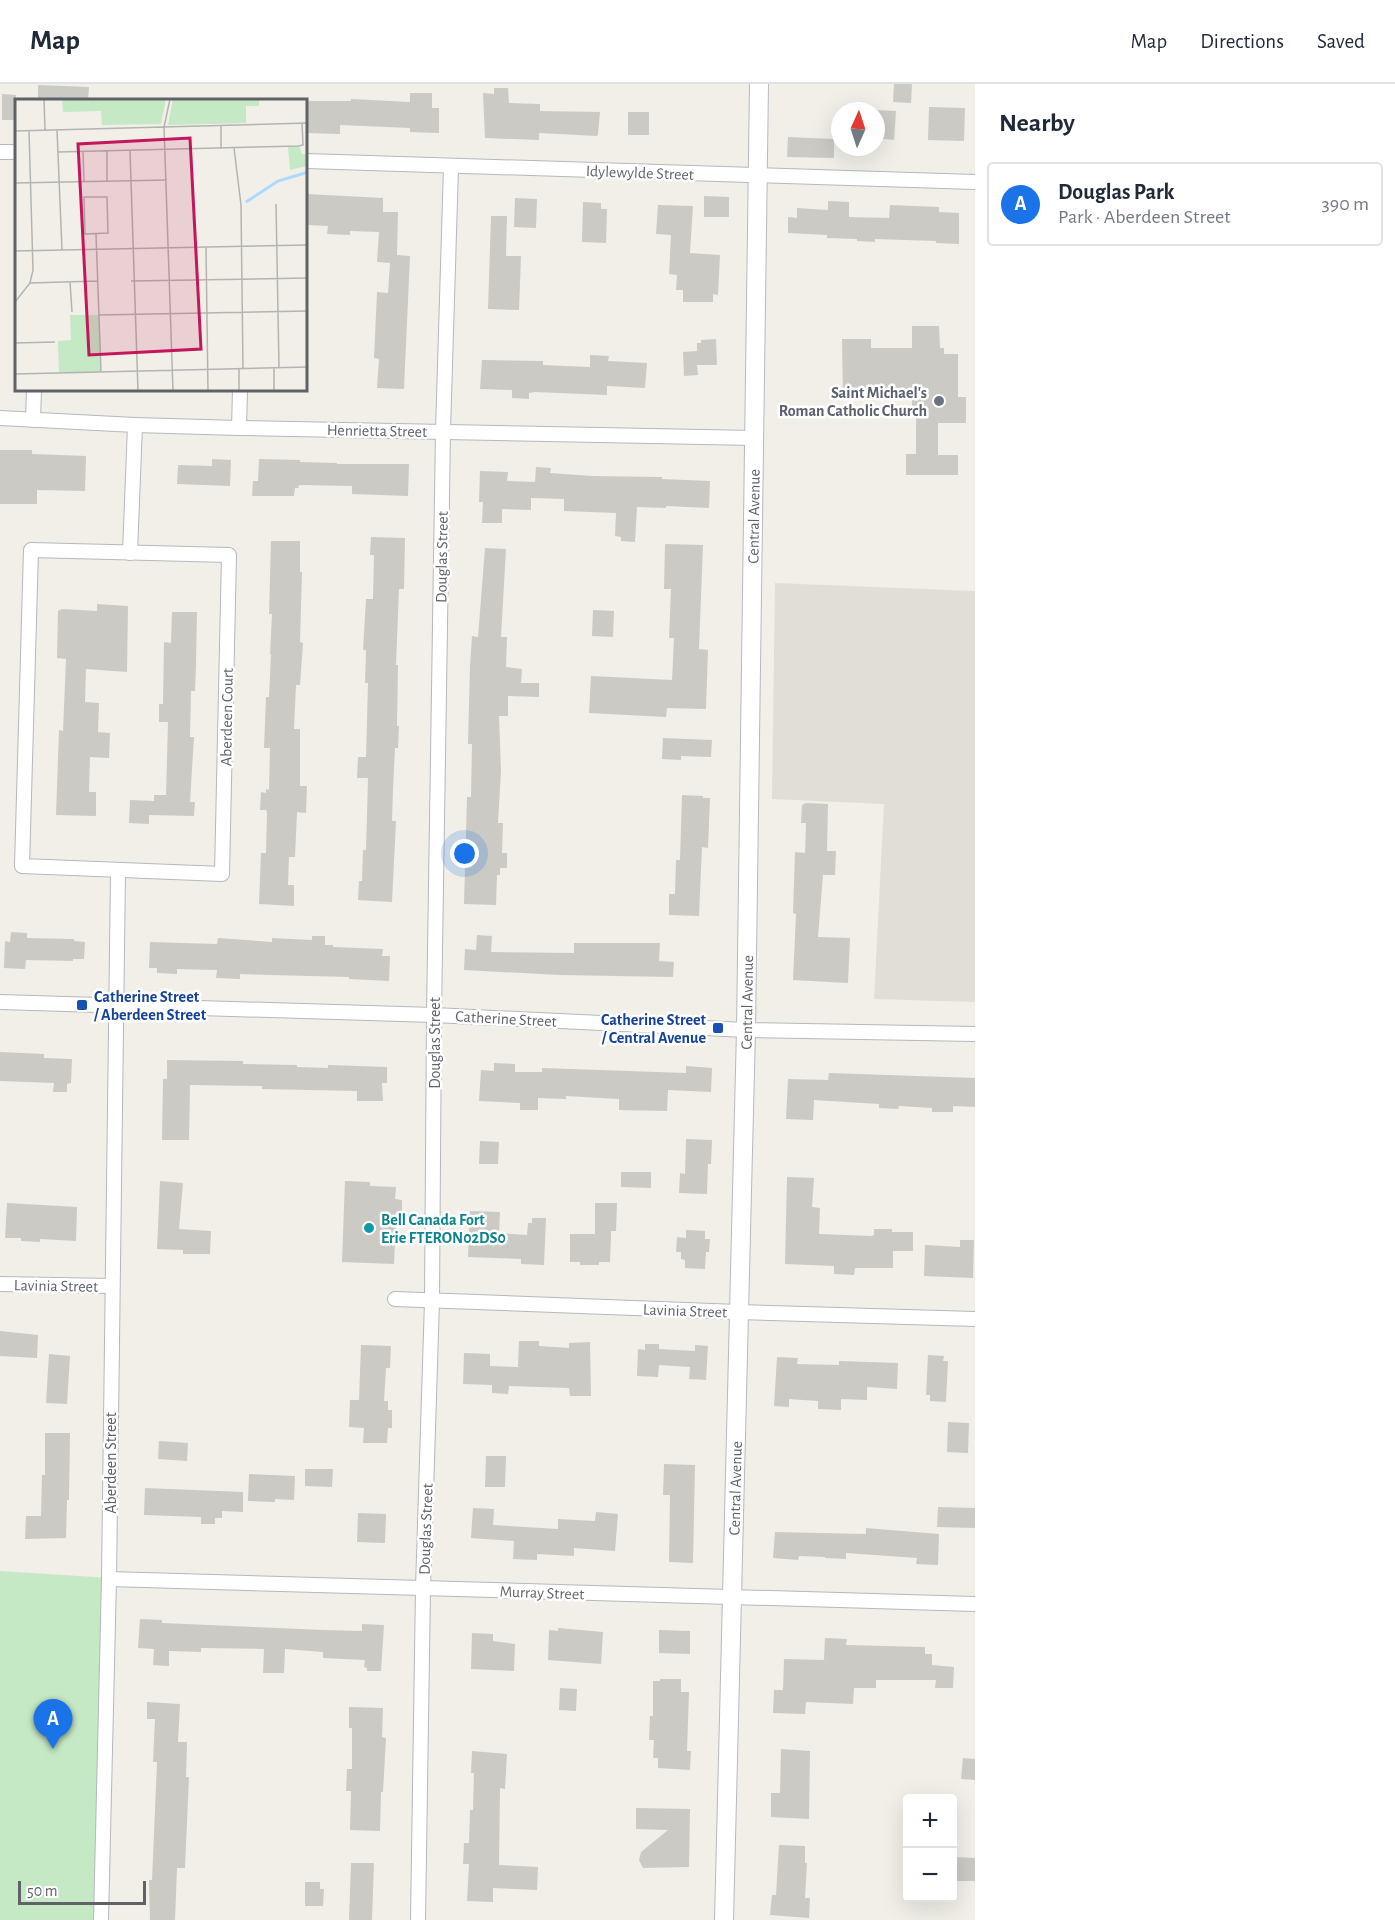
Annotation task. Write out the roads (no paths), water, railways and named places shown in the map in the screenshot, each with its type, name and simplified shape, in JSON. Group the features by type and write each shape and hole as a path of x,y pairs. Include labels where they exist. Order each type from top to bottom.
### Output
{"main road":[{"name":"Central Avenue","path":"724,1920 746,1030 759,84"}],"street":[{"name":"Idylewylde Street","path":"308,161 975,182"},
{"name":"Douglas Street","path":"418,1920 423,1588 432,1301 443,431 451,167"},
{"path":"33,420 34,392"},
{"path":"239,428 240,392"},
{"name":"Henrietta Street","path":"0,418 239,428 754,438"},
{"path":"130,553 135,425"},
{"name":"Aberdeen Court","path":"31,550 229,555 222,874 118,871 22,866 31,550"},
{"path":"115,1006 118,871"},
{"name":"Catherine Street","path":"0,1002 434,1015 746,1030 975,1034"},
{"name":"Aberdeen Street","path":"101,1920 109,1579 115,1006"},
{"name":"Lavinia Street","path":"0,1284 112,1286"},
{"name":"Lavinia Street","path":"395,1299 975,1318"},
{"name":"Murray Street","path":"109,1579 975,1604"}],"place":[{"name":"Saint Michael's Roman Catholic Church","path":"939,401"},
{"name":"Catherine Street / Aberdeen Street","path":"82,1005"},
{"name":"Catherine Street / Central Avenue","path":"718,1028"},
{"name":"Bell Canada Fort Erie FTERON02DS0","path":"369,1228"},
{"name":"Douglas Park","path":"53,1749"}]}
